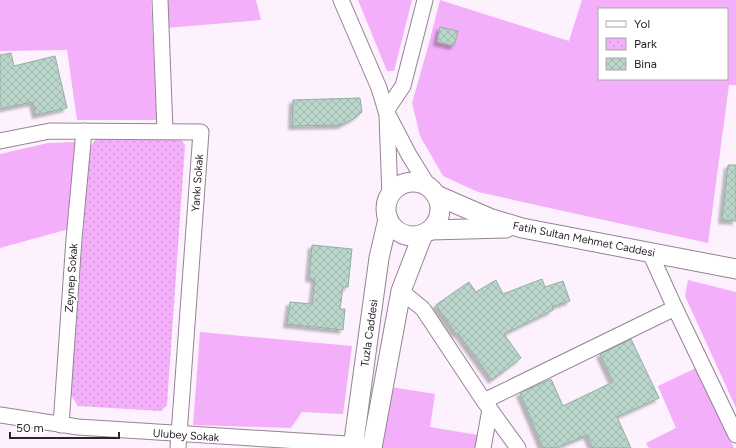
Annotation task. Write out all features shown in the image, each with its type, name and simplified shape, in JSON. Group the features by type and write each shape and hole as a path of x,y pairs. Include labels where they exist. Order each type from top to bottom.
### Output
{"main road":[{"path":"427,232 438,219 440,213 439,204 433,192 424,184 416,182 401,185 390,196 386,211 392,226 399,232 406,235 415,236 427,232 522,228"},
{"name":"Fatih Sultan Mehmet Caddesi","path":"433,192 489,218 522,228 736,269"},
{"name":"Tuzla Caddesi","path":"353,447 379,258 388,219"},
{"name":"Tuzla Caddesi","path":"372,447 401,291 427,232"}],"street":[{"path":"160,0 165,131"},
{"path":"340,0 379,88 386,111 409,155 433,192"},
{"path":"390,196 386,111 402,86 425,0"},
{"name":"Yankı Sokak","path":"0,141 50,131 201,132 179,441"},
{"name":"Zeynep Sokak","path":"60,425 75,224 84,131"},
{"path":"650,252 736,436"},
{"path":"401,291 423,309 487,405 518,448"},
{"path":"487,405 675,308"},
{"path":"483,448 487,405"},
{"name":"Ulubey Sokak","path":"0,415 60,425 179,441 372,447"}],"green space":[{"path":"0,0 151,0 157,120 77,120 67,50 0,51"},
{"path":"164,0 256,0 261,20 166,28"},
{"path":"358,0 412,0 394,71 387,71"},
{"path":"440,0 569,41 582,0 736,0 736,85 729,85 708,243 478,192 443,176 420,136 412,103"},
{"path":"96,139 180,139 185,145 167,405 161,411 78,406 70,394 90,147"},
{"path":"76,142 69,229 0,248 0,154 48,143"},
{"path":"688,280 736,292 736,408 685,296"},
{"path":"200,332 352,346 343,414 302,412 291,428 193,425"},
{"path":"696,368 734,448 649,448 646,443 676,428 658,386"},
{"path":"391,387 435,394 430,427 478,435 475,448 381,448"}],"building":[{"path":"440,27 458,31 454,46 437,42"},
{"path":"11,53 14,66 55,56 67,108 36,115 33,102 0,109 0,55"},
{"path":"360,98 362,112 353,119 341,125 292,126 293,100"},
{"path":"728,165 736,165 736,221 722,220"},
{"path":"312,245 352,249 348,287 343,287 340,309 345,309 343,330 287,324 290,302 312,304 315,279 309,278"},
{"path":"542,279 545,287 563,281 570,301 552,307 553,310 504,334 521,358 492,380 458,333 456,334 436,305 469,282 476,292 496,280 503,294"},
{"path":"631,339 659,398 617,417 631,448 593,448 587,435 556,448 543,448 520,393 551,379 563,406 613,382 600,354"}]}
